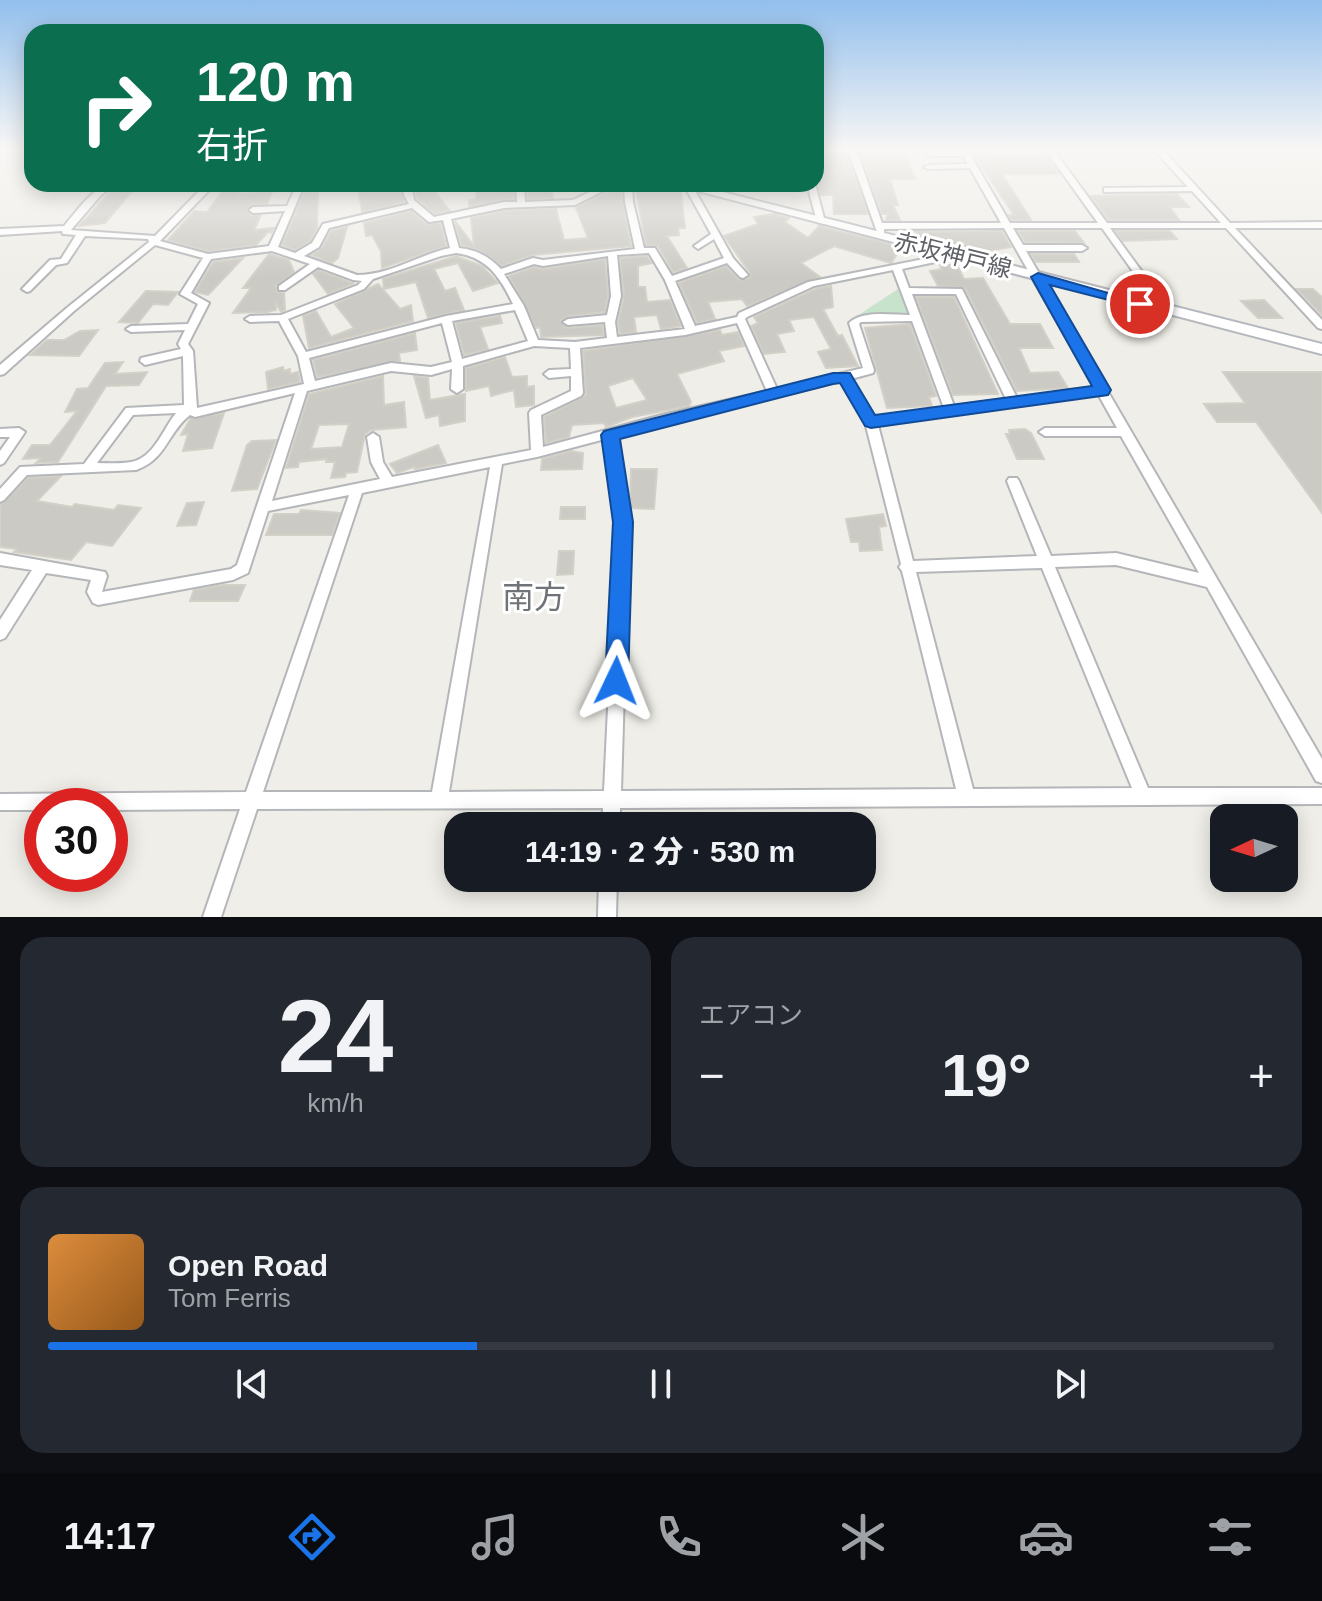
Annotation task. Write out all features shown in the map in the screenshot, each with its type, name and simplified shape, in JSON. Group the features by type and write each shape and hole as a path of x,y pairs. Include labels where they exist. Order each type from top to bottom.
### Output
{"main road":[{"name":"赤坂神戸線","path":"726,192 821,222 880,232 942,253 1322,349"}],"street":[{"path":"0,232 67,228 100,192"},
{"path":"0,371 153,242 203,192"},
{"path":"273,248 298,192"},
{"path":"406,192 413,205 432,220 521,204 575,202 596,192"},
{"path":"520,192 521,204"},
{"path":"628,192 627,209 637,225 640,251"},
{"path":"688,192 729,259 743,275"},
{"path":"813,192 821,222"},
{"path":"866,192 880,232 1007,225 1322,225"},
{"path":"988,192 1322,775"},
{"path":"1081,192 1165,310"},
{"path":"1198,192 1322,326"},
{"path":"295,257 316,245 326,226 413,205"},
{"path":"253,210 291,208"},
{"path":"446,217 455,250"},
{"path":"67,228 66,232 81,235 151,237 153,242 208,257 273,248 315,265 369,279"},
{"path":"698,246 716,234"},
{"path":"27,289 53,262 64,261 81,235"},
{"path":"1021,248 1082,248"},
{"path":"250,319 282,318 361,287 369,279 455,250 481,255 498,273 519,306 534,343"},
{"path":"498,273 533,261 543,263 652,250 670,280 691,330"},
{"path":"612,253 616,296 610,318 612,341"},
{"path":"88,467 130,411 190,409 195,413 391,367 431,371 534,343 575,345 691,330 740,319 811,284 937,259 942,253"},
{"path":"190,409 188,351 183,344 204,303 185,294 208,257"},
{"path":"670,280 729,259"},
{"path":"282,288 291,285 315,265"},
{"path":"897,268 950,410"},
{"path":"906,291 959,291 1012,400"},
{"path":"303,356 446,319 519,306"},
{"path":"0,559 100,576 94,592 98,599 233,574 243,569 306,386 303,356 282,318"},
{"path":"568,322 610,318"},
{"path":"265,507 537,453 869,370 854,323 859,319 914,318"},
{"path":"446,319 458,363 457,389"},
{"path":"740,319 773,392"},
{"path":"131,329 190,327"},
{"path":"537,453 535,413 577,393 575,345"},
{"path":"145,361 188,351"},
{"path":"549,374 576,372"},
{"path":"844,377 871,422 967,798"},
{"path":"871,422 1012,400 1102,390"},
{"path":"0,497 6,480 24,470 147,463 158,452 182,413 190,409"},
{"path":"0,460 19,432"},
{"path":"1045,432 1125,432"},
{"path":"0,433 33,433"},
{"path":"610,435 623,522 612,812"},
{"path":"373,437 377,462 388,482"},
{"path":"439,800 497,460"},
{"path":"1013,481 1144,798"},
{"path":"212,917 357,490"},
{"path":"906,567 1116,559 1210,582"},
{"path":"0,633 42,567"},
{"path":"0,802 1322,796"},
{"path":"607,917 608,892"}],"green space":[{"path":"898,289 908,313 857,316"}],"building":[{"path":"110,192 131,192 105,223 79,226"},
{"path":"222,192 272,192 267,204 253,204 246,210 251,215 261,215 254,230 274,228 256,245 208,251 168,240 194,211 207,212"},
{"path":"318,192 317,228 310,241 295,250 282,245 304,193"},
{"path":"359,192 401,192 404,202 362,212"},
{"path":"416,192 435,192 450,211 435,214 417,198"},
{"path":"476,192 514,192 514,199 469,206 469,200 476,199"},
{"path":"528,192 552,192 553,198 528,199"},
{"path":"621,192 631,246 532,255 502,266 483,252 461,245 455,221 474,246 471,218 504,211 556,209 564,240 588,238 576,208 606,193"},
{"path":"636,192 681,193 685,228 678,228 679,235 667,236 687,268 673,272 658,246 646,245"},
{"path":"820,192 860,192 868,214 834,214 833,195 821,195"},
{"path":"874,192 894,192 898,205 893,205 900,220 886,220 888,214 882,214"},
{"path":"999,192 1013,192 1031,220 1012,220 1009,215 1014,215"},
{"path":"1177,194 1189,207 1170,207 1179,220 1109,220 1091,196"},
{"path":"411,211 427,224 441,223 446,246 382,268 381,251 372,235 366,236 364,223"},
{"path":"774,214 789,218 785,222 808,238 819,226 902,247 891,263 834,246 801,263 820,277 747,306 742,299 708,302 715,319 697,323 679,283 726,266 739,280 750,278 750,273 724,236 758,224 754,217"},
{"path":"347,227 338,258 332,263 311,255 322,248 331,231"},
{"path":"1002,231 1011,247 979,253 918,239 915,232"},
{"path":"1018,231 1075,231 1084,243 1025,242"},
{"path":"1116,231 1170,231 1177,239 1123,241"},
{"path":"269,254 289,260 294,272 276,286 277,292 284,293 285,310 281,312 276,303 276,310 233,313 251,288 243,288"},
{"path":"1031,254 1074,254 1079,262 1036,262"},
{"path":"456,256 482,266 498,283 473,291 458,263 434,269 445,291 455,288 464,310 428,318 416,282 384,289 383,279"},
{"path":"647,256 652,263 638,266 638,287 645,287 647,302 670,300 681,326 661,329 657,315 634,317 636,332 620,334 618,322 624,296 620,258"},
{"path":"243,258 208,295 195,292 213,262"},
{"path":"605,259 608,296 605,312 568,316 560,321 568,328 602,325 604,335 541,337 540,327 536,328 509,276 534,267 543,269"},
{"path":"940,265 957,265 964,279 983,278 1010,324 1040,324 1053,348 1019,348 1030,373 1058,372 1068,388 1017,391 965,288 938,286 930,271 942,269"},
{"path":"318,270 354,283 328,294 313,274"},
{"path":"378,284 400,309 411,305 413,321 309,348 303,316 316,311 331,337 354,328 335,304"},
{"path":"831,286 833,307 823,309 838,336 842,335 858,366 826,368 818,352 831,349 814,317 789,320 794,331 777,334 785,352 764,354 751,326 758,323 754,317 815,289"},
{"path":"1297,289 1313,289 1322,297 1322,315"},
{"path":"146,291 178,292 168,305 153,304 138,323 119,322"},
{"path":"916,297 954,297 998,394 953,395"},
{"path":"1264,300 1282,318 1258,318 1241,301"},
{"path":"500,316 502,323 480,327 488,349 464,355 456,323"},
{"path":"910,324 936,396 929,397 932,406 887,408 865,328"},
{"path":"98,330 79,356 30,355 47,340 64,340 80,331"},
{"path":"720,330 722,335 738,332 744,346 719,351 724,361 677,374 691,402 689,406 632,417 606,427 604,423 572,425 569,437 546,443 544,417 586,395 583,351","holes":["633,378 647,400 616,408 608,386"]},
{"path":"415,333 417,350 399,353 400,361 317,377 313,360"},
{"path":"505,357 512,377 527,376 527,387 534,386 534,405 516,407 514,390 491,396 489,386 466,391 466,368"},
{"path":"123,362 115,374 147,372 139,385 106,386 58,462 36,463 41,458 23,459 32,445 50,445 77,411 65,412 77,389 88,388 105,363"},
{"path":"283,367 284,371 290,369 290,374 298,372 300,382 268,389 266,372"},
{"path":"1223,372 1322,372 1322,513 1256,422 1217,422 1204,404 1245,403"},
{"path":"383,376 384,405 404,402 406,427 371,430 365,434 357,472 346,473 345,477 331,478 335,462 326,462 327,459 299,462 298,467 286,468 309,394","holes":["349,424 342,447 311,449 319,425"]},
{"path":"414,376 428,378 430,400 465,394 465,421 440,426 439,415 426,418"},
{"path":"224,413 212,448 183,451 188,434 181,435 191,418"},
{"path":"1025,429 1031,433 1044,459 1017,459 1006,434 1010,434 1009,430"},
{"path":"276,440 257,489 232,491 247,445 252,441"},
{"path":"438,445 446,463 414,467 397,473 390,464"},
{"path":"571,451 583,453 582,469 541,470 542,459"},
{"path":"631,469 657,469 654,509 630,508"},
{"path":"61,476 37,501 114,510 118,505 141,508 112,546 86,542 71,560 0,547 0,505 28,478"},
{"path":"204,502 196,525 177,526 187,503"},
{"path":"561,507 585,507 585,519 560,519"},
{"path":"301,510 340,513 332,535 266,535 274,514 299,514"},
{"path":"883,514 886,526 879,527 882,550 860,551 859,542 851,542 846,519"},
{"path":"559,551 574,551 573,574 557,575"},
{"path":"245,585 238,601 190,601 194,590"}],"district":[{"name":"南方","path":"534,597"}],"route":[{"path":"616,681 623,522 610,435 662,419 833,378 844,377 871,422 1012,400 1043,396 1053,398 1102,390 1038,277 1140,304"}]}
